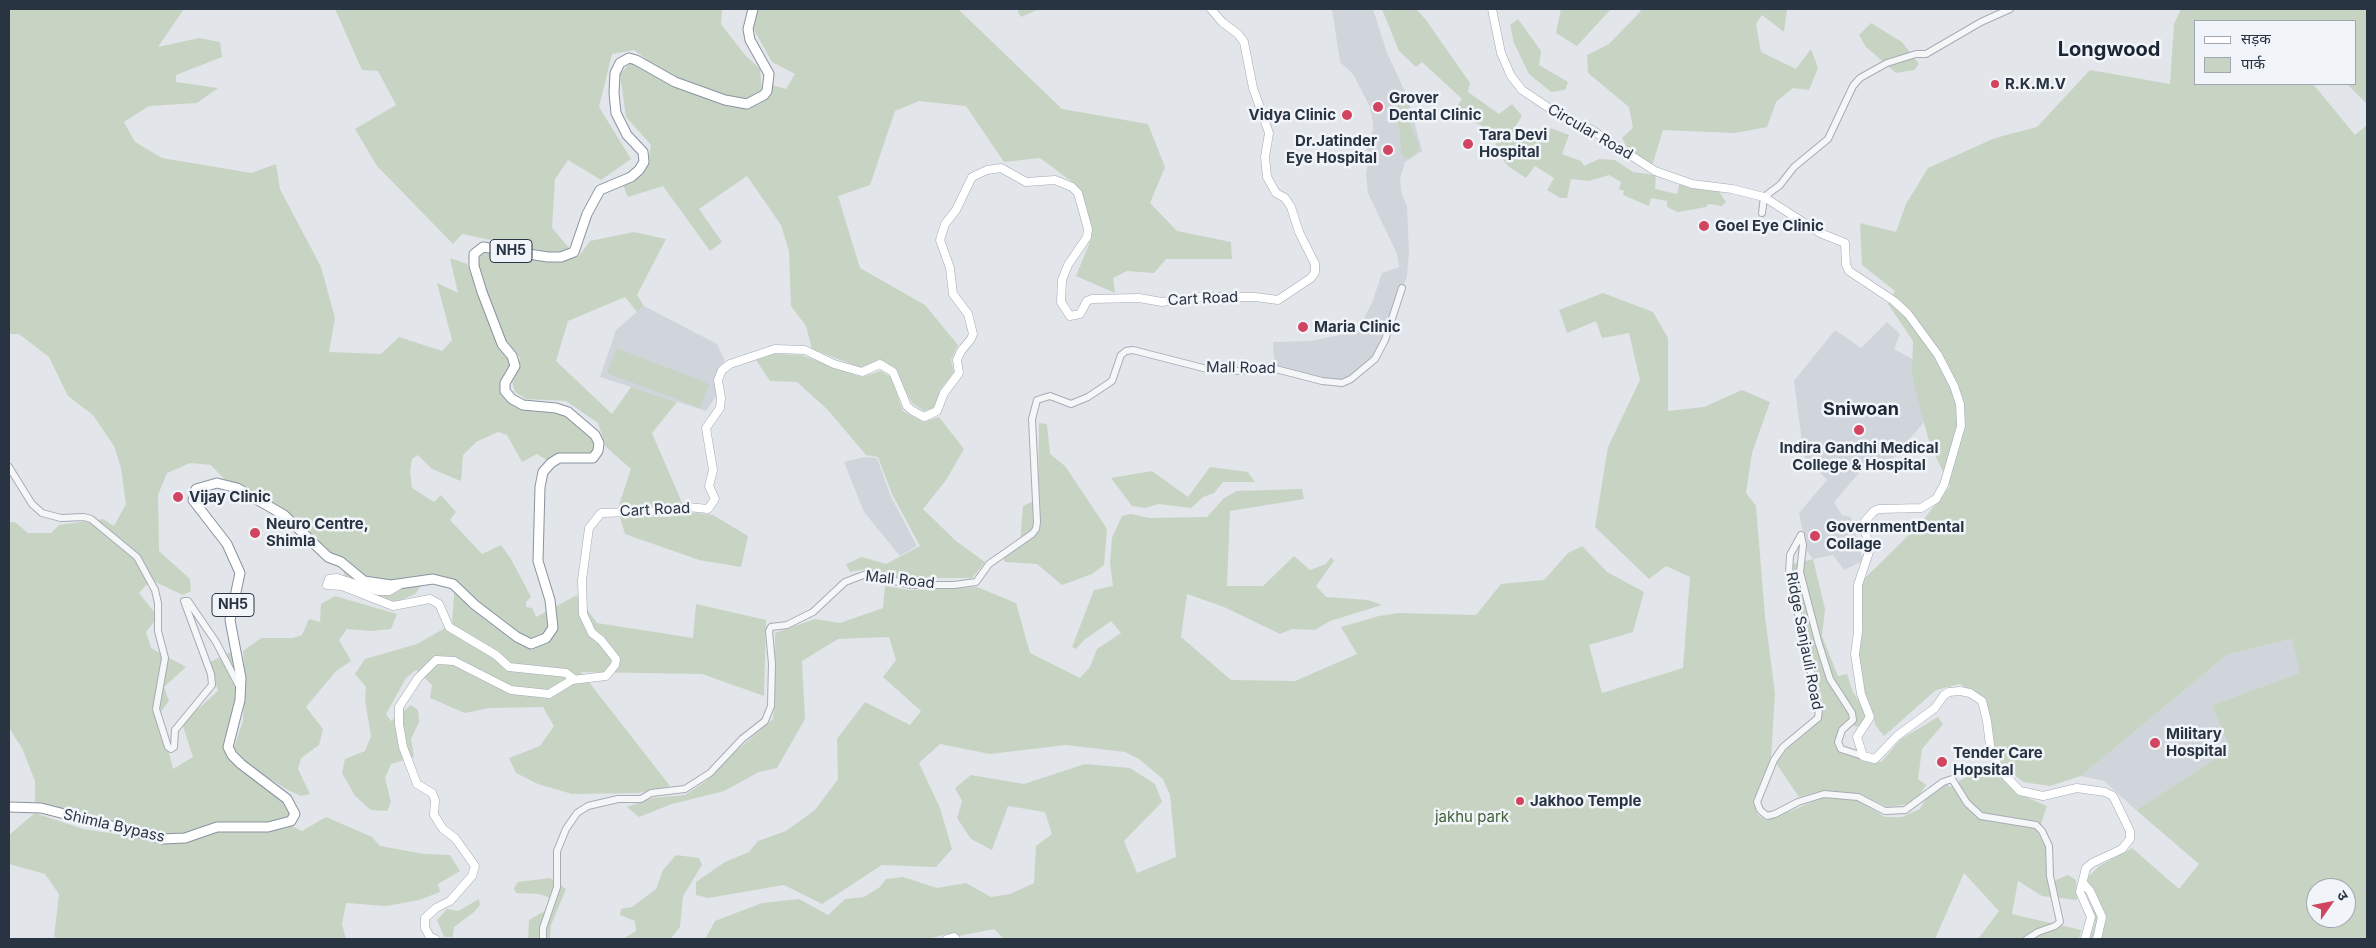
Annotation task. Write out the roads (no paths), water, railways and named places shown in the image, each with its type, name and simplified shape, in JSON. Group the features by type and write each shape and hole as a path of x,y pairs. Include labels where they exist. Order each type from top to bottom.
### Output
{"highway":[{"name":"Shimla Bypass","path":"9,807 40,808 163,839 185,838 217,827 268,827 291,821 295,814 287,799 241,764 232,755 228,747 240,700 241,678 230,620 240,573 227,544 193,500 196,489 218,483 237,488 284,515 328,557 342,562 364,581 399,584 433,579 452,584 475,605 518,637 531,644 546,638 553,628 550,600 538,561 541,480 543,472 551,463 559,458 594,458 598,451 599,443 595,435 568,412 556,408 523,405 512,399 505,391 505,384 514,366 512,356 502,344 482,292 474,266 474,254 483,247 548,257 561,257 574,252 591,204 600,190 631,177 639,170 644,162 643,152 627,135 616,113 614,93 615,73 620,63 629,58 675,82 725,100 747,104 764,95 767,90 769,74 750,40 748,29 753,9"}],"main road":[{"name":"Cart Road","path":"435,939 430,937 425,928 425,918 436,908 450,901 472,876 475,866 455,838 442,829 434,815 435,800 432,793 417,784 403,747 399,724 399,707 418,678 436,660 454,661 511,690 549,694 574,679 606,676 615,665 616,659 592,633 583,614 582,580 589,528 601,512 669,511 688,508 708,509 715,499 709,486 713,470 706,428 720,408 721,398 718,380 722,370 730,364 775,349 805,350 834,364 862,372 880,364 892,372 907,406 924,416 936,411 944,393 959,373 957,360 973,334 968,314 953,294 950,268 942,249 941,232 956,210 969,181 978,174 987,170 1002,168 1026,182 1055,180 1072,187 1078,193 1088,238 1068,265 1062,280 1061,302 1070,316 1080,314 1088,301 1092,299 1139,298 1162,302 1200,297 1255,297 1278,300 1306,284 1315,272 1314,264 1299,232 1291,207 1285,198 1276,193 1268,178 1266,157 1269,134 1252,88 1244,42 1211,9"},
{"name":"Circular Road","path":"1492,9 1501,53 1512,76 1522,90 1564,118 1592,130 1655,171 1692,184 1732,189 1764,197 1820,233 1845,243 1846,265 1849,271 1894,301 1908,314 1938,355 1954,386 1960,404 1961,426 1947,478 1936,498 1921,508 1874,511 1864,524 1870,548 1858,585 1858,632 1855,654 1861,694 1870,716 1857,737 1863,756"},
{"name":"Cart Road","path":"399,584 389,591 378,591 337,578 329,579 326,585 342,586 393,606 430,600 440,604 449,627 496,655 509,667 566,673 574,679"},
{"path":"1863,756 1875,758 1897,736 1935,708 1949,692 1960,691 1970,693 1982,701 1986,712 1991,753 1995,762 2020,791 2043,796 2077,788 2105,792 2115,798 2130,831 2130,839 2122,849 2090,864 2082,883 2080,894 2091,917 2085,939"},
{"path":"2082,883 2090,891 2102,917 2097,939"},
{"path":"947,939 954,937 956,939"}],"street":[{"path":"1762,213 1764,197 1780,186 1792,171 1828,139 1853,86 1864,75 1894,61 1916,54 1926,54 1981,22 2010,9"},
{"name":"Mall Road","path":"543,939 545,920 557,887 557,851 566,829 577,812 588,806 618,800 641,799 651,793 685,789 710,773 734,747 765,721 771,706 772,664 769,631 772,627 787,625 813,612 845,582 866,574 911,585 954,585 976,582 989,564 1032,534 1037,522 1032,419 1037,400 1050,396 1071,404 1088,397 1112,382 1120,355 1132,350 1211,370 1240,371 1268,367 1322,381 1342,383 1351,379 1375,359 1385,340 1402,288"},
{"path":"9,467 32,504 42,513 61,518 84,517 91,519 128,547 137,557 155,590 158,603 158,631 165,658 156,709 168,748 174,747 176,729 212,684 211,674 184,601 188,601 216,642 240,688"},
{"name":"Ridge Sanjauli Road","path":"1863,756 1841,749 1838,742 1842,730 1853,720 1852,714 1830,680 1813,623 1800,572 1803,545 1801,535 1790,555 1789,574 1819,708 1818,718 1783,747 1774,760 1757,802 1760,810 1767,816 1798,802 1824,794 1858,797 1886,811 1905,810 1943,782 1952,779 1967,803 1981,816 2036,825 2042,831 2049,846 2050,876 2060,922 2056,926 2038,932 2027,939"}],"place":[{"name":"R.K.M.V","path":"1995,84"},
{"name":"Grover Dental Clinic","path":"1378,107"},
{"name":"Vidya Clinic","path":"1347,115"},
{"name":"Tara Devi Hospital","path":"1468,144"},
{"name":"Dr.Jatinder Eye Hospital","path":"1388,150"},
{"name":"Goel Eye Clinic","path":"1704,226"},
{"name":"Maria Clinic","path":"1303,327"},
{"name":"Indira Gandhi Medical College & Hospital","path":"1859,430"},
{"name":"Vijay Clinic","path":"178,497"},
{"name":"Neuro Centre, Shimla","path":"255,533"},
{"name":"GovernmentDental Collage","path":"1815,536"},
{"name":"Military Hospital","path":"2155,743"},
{"name":"Tender Care Hopsital","path":"1942,762"},
{"name":"Jakhoo Temple","path":"1520,801"}],"district":[{"name":"Longwood","path":"2109,50"},
{"name":"Sniwoan","path":"1861,410"}],"park label":[{"name":"jakhu park","path":"1472,817"}]}
